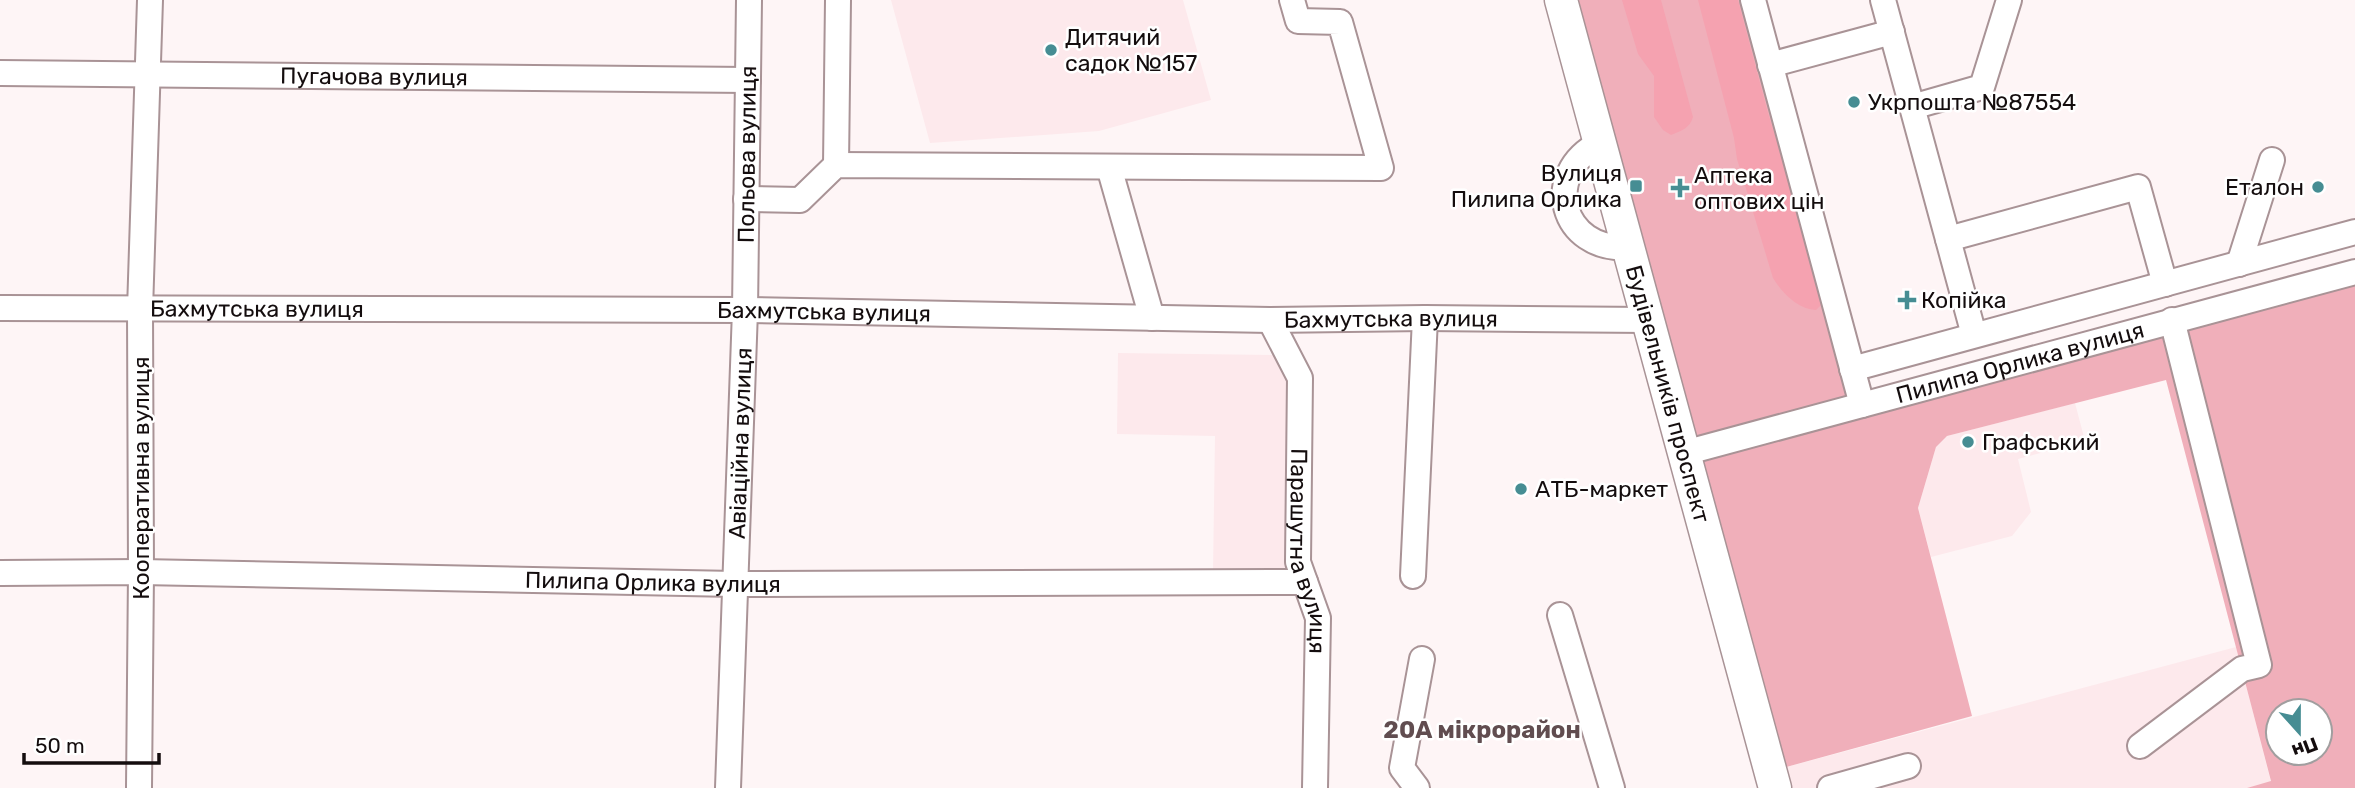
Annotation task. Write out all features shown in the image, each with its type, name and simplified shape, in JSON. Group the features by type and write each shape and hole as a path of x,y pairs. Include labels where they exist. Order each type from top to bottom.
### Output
{"main road":[{"name":"Будівельників проспект","path":"1562,0 1775,788"}],"street":[{"name":"Кооперативна вулиця","path":"139,788 140,310 150,0"},
{"name":"Польова вулиця","path":"745,310 749,0"},
{"path":"836,165 838,0"},
{"path":"746,200 800,200 836,165 1381,169 1340,22 1298,22 1292,0"},
{"path":"1753,0 1862,405"},
{"path":"1883,0 1974,335"},
{"path":"1912,107 1982,87 2009,0"},
{"path":"1770,65 1892,32"},
{"name":"Пугачова вулиця","path":"0,73 748,80"},
{"path":"1600,143 1588,149 1570,169 1565,181 1566,208 1571,220 1589,240 1602,245 1628,247"},
{"path":"2239,264 2272,160"},
{"path":"1109,167 1152,318"},
{"path":"1948,239 2138,187 2165,284"},
{"path":"1853,369 2355,232"},
{"name":"Пилипа Орлика вулиця","path":"1684,453 2355,272"},
{"name":"Бахмутська вулиця","path":"0,308 745,310 1270,320 1648,320"},
{"name":"Авіаційна вулиця","path":"728,788 745,310"},
{"path":"1413,576 1425,318"},
{"name":"Парашутна вулиця","path":"1270,320 1300,378 1298,562 1318,618 1315,788"},
{"path":"2140,746 2242,669 2259,665 2172,320"},
{"name":"Пилипа Орлика вулиця","path":"0,573 141,572 735,584 1305,582"},
{"path":"1560,615 1612,788"},
{"path":"1417,788 1402,768 1422,659"},
{"path":"1830,788 1863,783 1908,766"}],"shaded area":[{"name":"Дитячий садок №157","path":"891,0 1183,0 1211,100 1099,131 930,143"},
{"path":"1572,0 1745,0 1853,397 1691,441"},
{"path":"1622,0 1661,0 1693,117 1687,126 1671,135 1663,130 1654,117 1654,76 1638,54"},
{"path":"1698,0 1738,0 1821,296 1822,304 1816,310 1803,307 1791,299 1773,278 1737,159"},
{"path":"2355,283 2355,788 2247,788 2271,781 2267,767 2334,767 2334,697 2264,697 2264,754 2166,380 1947,436 1936,447 1918,508 1972,716 1779,769 1696,462"},
{"path":"1118,353 1279,355 1292,379 1289,574 1213,573 1215,436 1117,434"},
{"path":"2075,403 2085,441 2018,459 2031,512 2012,536 1931,557 1918,508 1936,447 1947,436"},
{"path":"2236,647 2264,755 2264,767 2267,767 2271,782 2247,788 1785,788 1779,769"}],"place":[{"name":"Дитячий садок №157","path":"1051,50"},
{"name":"Укрпошта №87554","path":"1854,102"},
{"name":"Вулиця Пилипа Орлика","path":"1636,186"},
{"name":"Еталон","path":"2318,187"},
{"name":"Аптека оптових цін","path":"1680,188"},
{"name":"Копійка","path":"1907,300"},
{"name":"Графський","path":"1968,442"},
{"name":"АТБ-маркет","path":"1521,489"}],"district":[{"name":"20А мікрорайон","path":"1482,730"}]}
